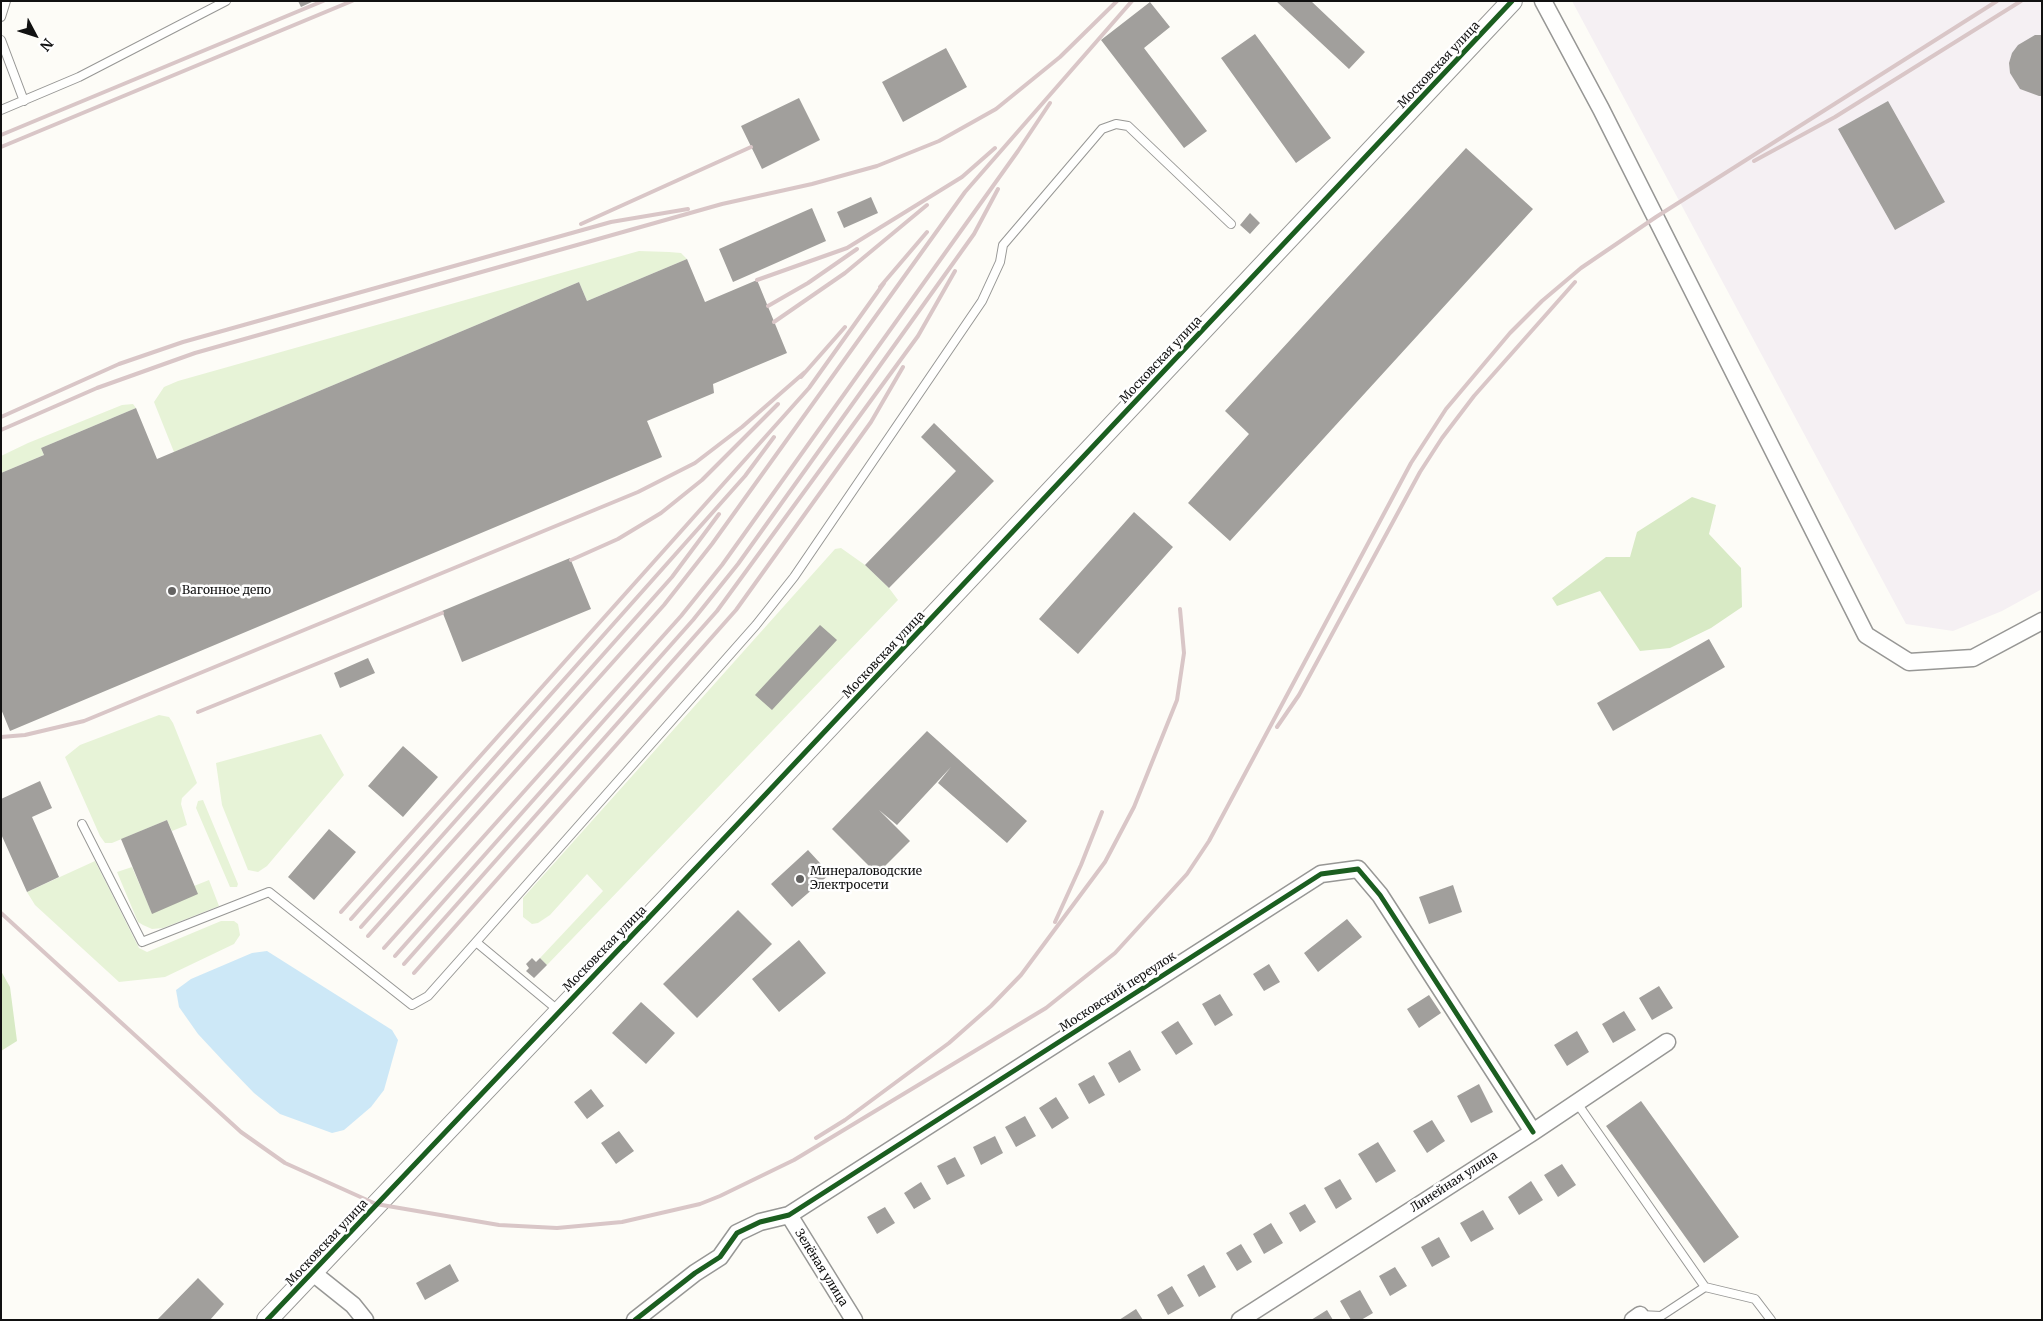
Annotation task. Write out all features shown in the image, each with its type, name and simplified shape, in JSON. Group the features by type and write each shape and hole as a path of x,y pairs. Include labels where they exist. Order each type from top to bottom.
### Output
{"street":[{"name":"Московская улица","path":"267,1320 1512,1"},
{"path":"1543,1 1601,109 1866,635 1909,662 1973,658 2042,621"},
{"name":"Московский переулок","path":"635,1320 695,1273 720,1257 737,1233 760,1222 789,1215 1321,874 1358,869 1380,895 1533,1132"},
{"name":"Линейная улица","path":"1240,1320 1533,1132 1667,1042"},
{"name":"Зелёная улица","path":"789,1215 854,1320"},
{"path":"313,1273 353,1305 366,1320"}],"lane":[{"path":"1,17 6,1"},
{"path":"1,110 78,77 226,1"},
{"path":"1,40 24,101"},
{"path":"82,824 142,942 269,892 412,1005 428,996 749,633 794,577 982,302 1000,262 1003,245 1102,129 1116,124 1128,126 1231,224"},
{"path":"476,942 559,1012"},
{"path":"1576,1103 1705,1287 1755,1300 1771,1320"},
{"path":"1637,1317 1661,1316 1705,1287"}],"shaded area":[{"path":"1572,1 2042,1 2042,589 2002,611 1953,631 1906,624"}],"green space":[{"path":"639,251 681,253 687,259 587,301 579,282 174,452 154,402 164,387 178,381"},
{"path":"133,404 136,408 41,448 44,455 1,473 1,456 122,405"},
{"path":"1692,497 1716,505 1709,534 1741,568 1742,607 1711,628 1670,648 1640,651 1600,591 1557,606 1552,598 1606,557 1630,557 1637,532"},
{"path":"841,548 865,565 889,588 898,600 547,965 540,958 603,891 587,874 550,915 538,923 532,924 523,917 523,898 835,549"},
{"path":"159,715 169,717 173,723 197,783 182,798 181,804 187,825 172,831 167,820 112,843 105,843 100,836 65,757 80,745"},
{"path":"321,734 344,775 267,866 258,872 248,870 222,805 216,763"},
{"path":"203,800 238,884 237,887 230,887 196,808 198,801"},
{"path":"95,861 139,948 147,952 221,921 234,921 238,924 240,935 234,944 165,977 119,982 35,905 27,892"},
{"path":"132,867 152,913 194,886 209,880 219,906 163,928 152,929 143,925 138,922 117,872"},
{"path":"1,971 10,987 17,1041 1,1051"}],"water":[{"path":"267,951 392,1030 398,1040 384,1090 371,1107 344,1130 332,1133 280,1114 254,1093 225,1063 198,1034 179,1007 176,990 191,979 252,953"}],"building":[{"path":"298,1 314,1 301,7"},
{"path":"1276,1 1311,1 1365,52 1349,69"},
{"path":"1150,2 1170,27 1144,48 1207,131 1184,148 1101,40"},
{"path":"1255,34 1331,138 1296,163 1221,58"},
{"path":"2035,35 2042,35 2042,96 2020,89 2010,73 2009,63 2012,53 2018,45"},
{"path":"946,48 967,87 903,122 882,82"},
{"path":"799,98 820,140 762,169 741,126"},
{"path":"1888,101 1945,202 1895,230 1838,129"},
{"path":"1466,148 1533,209 1230,541 1188,503 1249,434 1225,411"},
{"path":"871,197 878,213 844,228 837,212"},
{"path":"812,208 826,241 733,282 719,249"},
{"path":"1250,213 1260,223 1250,234 1240,225"},
{"name":"Вагонное депо","path":"687,259 705,302 757,280 787,353 713,384 714,393 647,421 662,457 10,731 1,709 1,473 44,455 41,448 136,408 157,459 579,282 587,301"},
{"path":"934,423 994,481 889,588 865,565 956,471 921,437"},
{"path":"1134,512 1173,547 1078,654 1039,619"},
{"path":"570,558 591,609 462,662 442,611"},
{"path":"820,625 837,640 772,710 755,695"},
{"path":"1709,639 1725,667 1613,731 1597,703"},
{"path":"368,658 375,673 340,688 334,673"},
{"path":"927,731 1027,821 1007,843 938,783 951,767 897,825 879,810 910,841 877,874 832,829"},
{"path":"403,746 438,777 403,817 368,786"},
{"path":"40,781 52,808 32,817 59,877 27,892 1,834 1,799"},
{"path":"167,820 198,894 152,914 121,839"},
{"path":"329,829 356,852 314,900 288,877"},
{"name":"Минераловодские Электросети","path":"808,850 830,874 792,907 771,884"},
{"path":"1453,885 1462,912 1429,924 1419,897"},
{"path":"738,910 772,944 697,1018 663,984"},
{"path":"1347,919 1362,937 1318,972 1304,953"},
{"path":"799,940 826,973 779,1012 752,979"},
{"path":"532,958 536,962 540,958 547,965 534,978 526,971 529,968 526,964"},
{"path":"1269,964 1280,982 1264,991 1253,974"},
{"path":"1659,986 1673,1008 1652,1020 1639,998"},
{"path":"1220,994 1233,1015 1215,1026 1202,1004"},
{"path":"1429,995 1441,1013 1419,1028 1407,1009"},
{"path":"641,1002 675,1033 646,1064 612,1033"},
{"path":"1624,1011 1636,1030 1613,1043 1602,1024"},
{"path":"1178,1021 1193,1044 1176,1055 1161,1032"},
{"path":"1577,1031 1589,1052 1567,1066 1554,1045"},
{"path":"1130,1050 1141,1070 1119,1083 1108,1063"},
{"path":"1094,1075 1105,1095 1089,1104 1078,1084"},
{"path":"1479,1084 1493,1112 1471,1123 1457,1096"},
{"path":"591,1089 604,1106 587,1119 574,1102"},
{"path":"1056,1097 1069,1118 1052,1129 1039,1108"},
{"path":"1641,1101 1739,1237 1704,1263 1606,1126"},
{"path":"1025,1116 1036,1136 1016,1147 1005,1127"},
{"path":"1432,1120 1445,1141 1427,1153 1413,1131"},
{"path":"619,1131 634,1151 616,1164 601,1143"},
{"path":"995,1136 1003,1153 981,1165 973,1147"},
{"path":"1378,1142 1396,1171 1376,1183 1358,1154"},
{"path":"955,1157 965,1176 947,1185 937,1166"},
{"path":"1562,1164 1576,1185 1558,1197 1544,1175"},
{"path":"1340,1179 1352,1199 1336,1209 1324,1188"},
{"path":"1531,1181 1543,1200 1519,1215 1508,1197"},
{"path":"921,1182 931,1199 914,1209 904,1193"},
{"path":"1305,1204 1316,1222 1300,1232 1289,1213"},
{"path":"885,1207 895,1223 877,1234 867,1217"},
{"path":"1483,1210 1494,1229 1471,1242 1460,1223"},
{"path":"1271,1223 1283,1243 1264,1254 1253,1234"},
{"path":"1439,1237 1450,1257 1432,1267 1421,1247"},
{"path":"1241,1244 1252,1262 1237,1271 1226,1253"},
{"path":"450,1264 459,1281 425,1300 416,1283"},
{"path":"1204,1265 1216,1287 1199,1297 1187,1275"},
{"path":"1395,1267 1407,1286 1390,1296 1379,1276"},
{"path":"198,1278 224,1304 210,1320 157,1320"},
{"path":"1172,1286 1184,1306 1168,1315 1157,1295"},
{"path":"1360,1290 1373,1313 1361,1320 1351,1320 1340,1301"},
{"path":"1136,1309 1143,1320 1119,1320"},
{"path":"1327,1310 1333,1320 1311,1320"}],"railway":[{"path":"1,135 323,1"},
{"path":"1,147 352,1"},
{"path":"1,430 97,388 195,353 722,204 812,184 877,166 939,141 996,109 1060,57 1117,1"},
{"path":"368,936 664,605 712,544 965,192 1132,1"},
{"path":"1,913 241,1132 285,1163 376,1204 499,1225 557,1228 622,1222 700,1204 720,1196 794,1160 1046,1008 1115,953 1187,874 1209,841 1411,463 1446,409 1510,333 1542,301 1581,268 1656,217 1997,1"},
{"path":"1754,161 1835,117 2021,1"},
{"path":"384,948 681,616 722,565 1018,151 1050,103"},
{"path":"581,224 751,147"},
{"path":"757,280 847,248 962,177 995,148"},
{"path":"395,956 693,620 738,564 974,234 998,189"},
{"path":"774,322 845,273 927,205"},
{"path":"1,417 119,364 183,342 611,222 688,209"},
{"path":"880,287 927,232"},
{"path":"768,306 808,283 857,249"},
{"path":"404,964 717,611 918,336 955,271"},
{"path":"1277,727 1299,695 1420,472 1442,438 1474,396 1575,282"},
{"path":"341,912 809,388 884,283"},
{"path":"801,377 845,327"},
{"path":"414,973 736,610 871,422 903,367"},
{"path":"1,737 25,735 84,721 638,492 695,463 742,427 805,372"},
{"path":"571,560 618,539 661,513 702,480 778,404"},
{"path":"351,919 745,476 774,437"},
{"path":"361,927 672,577 719,514"},
{"path":"816,1138 845,1120 949,1043 991,1006 1021,975 1105,862 1134,807 1177,700 1184,653 1180,609"},
{"path":"198,712 442,613"},
{"path":"1055,922 1081,865 1102,812"}],"cycle path":[{"path":"267,1320 733,829 1512,1"},
{"path":"635,1320 695,1273 720,1257 737,1233 760,1222 789,1215 1321,874 1358,869 1380,895 1533,1132"}],"place":[{"name":"Вагонное депо","path":"172,591"},
{"name":"Минераловодские Электросети","path":"800,879"}]}
